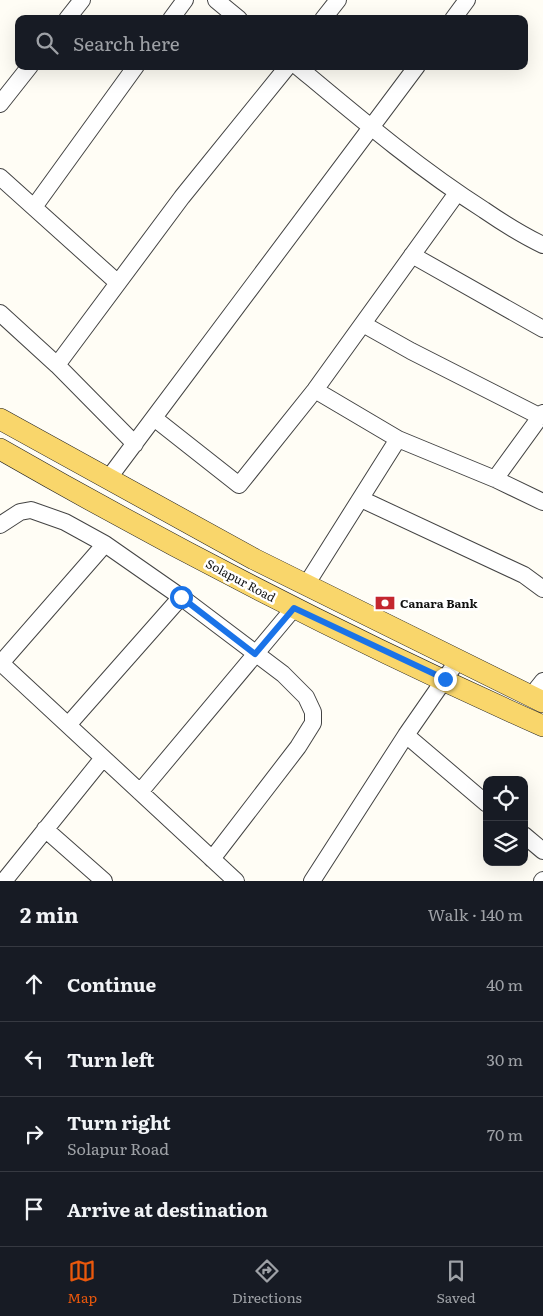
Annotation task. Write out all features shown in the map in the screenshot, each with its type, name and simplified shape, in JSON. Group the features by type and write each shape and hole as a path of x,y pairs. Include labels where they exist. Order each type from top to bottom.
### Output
{"main road":[{"path":"0,419 254,559 458,660 539,693"},
{"name":"Solapur Road","path":"0,449 93,503 294,608 543,726"}],"street":[{"path":"70,15 82,0"},
{"path":"174,15 185,0"},
{"path":"216,0 234,15"},
{"path":"327,15 338,0"},
{"path":"456,15 467,0"},
{"path":"0,104 27,70"},
{"path":"34,207 133,70"},
{"path":"57,365 182,197 285,70"},
{"path":"302,70 371,128 457,193 526,237 543,245"},
{"path":"108,479 414,70"},
{"path":"0,177 118,283"},
{"path":"154,418 239,485 315,390 457,193"},
{"path":"412,255 543,329"},
{"path":"0,313 57,365 135,444"},
{"path":"363,324 411,351 542,415 495,479"},
{"path":"315,390 398,439 495,479 543,502"},
{"path":"306,585 398,439"},
{"path":"361,499 524,575 543,589"},
{"path":"0,525 20,512 31,510 65,522 105,544 181,597 283,674 306,697 313,712 313,723 298,747 212,859"},
{"path":"105,544 0,663 236,881"},
{"path":"68,725 181,597"},
{"path":"140,792 294,608"},
{"path":"312,881 406,735 458,660"},
{"path":"406,735 483,801"},
{"path":"4,881 103,758"},
{"path":"45,830 104,881"},
{"path":"528,838 543,850"}],"place":[{"name":"Canara Bank","path":"385,603"}],"route":[{"path":"181,597 255,654 294,608 445,679"}]}
